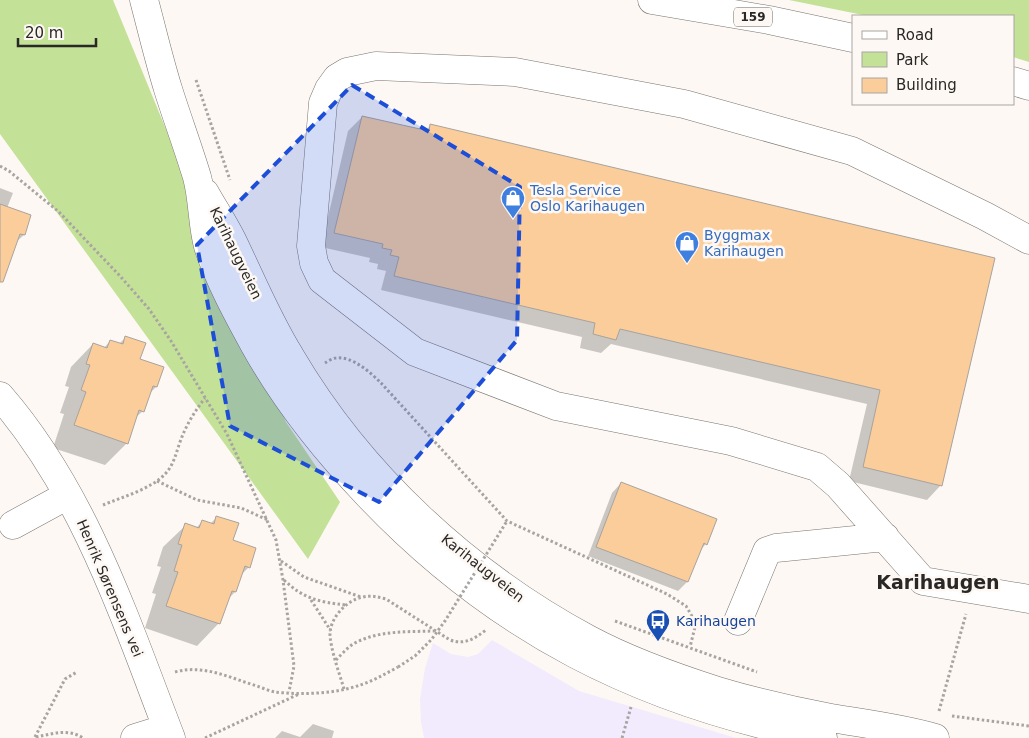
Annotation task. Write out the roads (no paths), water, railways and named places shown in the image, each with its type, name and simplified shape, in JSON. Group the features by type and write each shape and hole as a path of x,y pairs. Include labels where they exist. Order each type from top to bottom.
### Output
{"main road":[{"name":"Karihaugveien","path":"144,0 168,88 197,179 208,245 224,285 268,369 297,413 334,460 418,545 460,580 506,614 550,641 588,662 667,696 759,725 823,738"},
{"name":"159","path":"652,0 769,20 852,38"},
{"path":"1029,240 985,216 852,151 684,104 515,72 376,66 347,72 337,78 329,89 323,103 311,246 314,263 322,280 415,352 556,406 731,440 817,467 838,485 923,581 1029,599"},
{"path":"1014,81 1029,86"},
{"name":"Karihaugveien","path":"197,179 230,237 266,314 291,358 355,448 394,492 432,528 470,560 518,596 590,640 681,679 761,702 828,717 913,732 940,723"},
{"name":"Henrik Sørensens vei","path":"0,396 47,460 74,506 103,565 169,733"},
{"path":"13,525 74,506"},
{"path":"738,621 767,551 776,548 885,537"},
{"path":"135,738 169,733"}],"place":[{"name":"Tesla Service Oslo Karihaugen","path":"513,219"},
{"name":"Byggmax Karihaugen","path":"687,264"},
{"name":"Karihaugen","path":"658,642"}],"district":[{"name":"Karihaugen","path":"938,582"}]}
